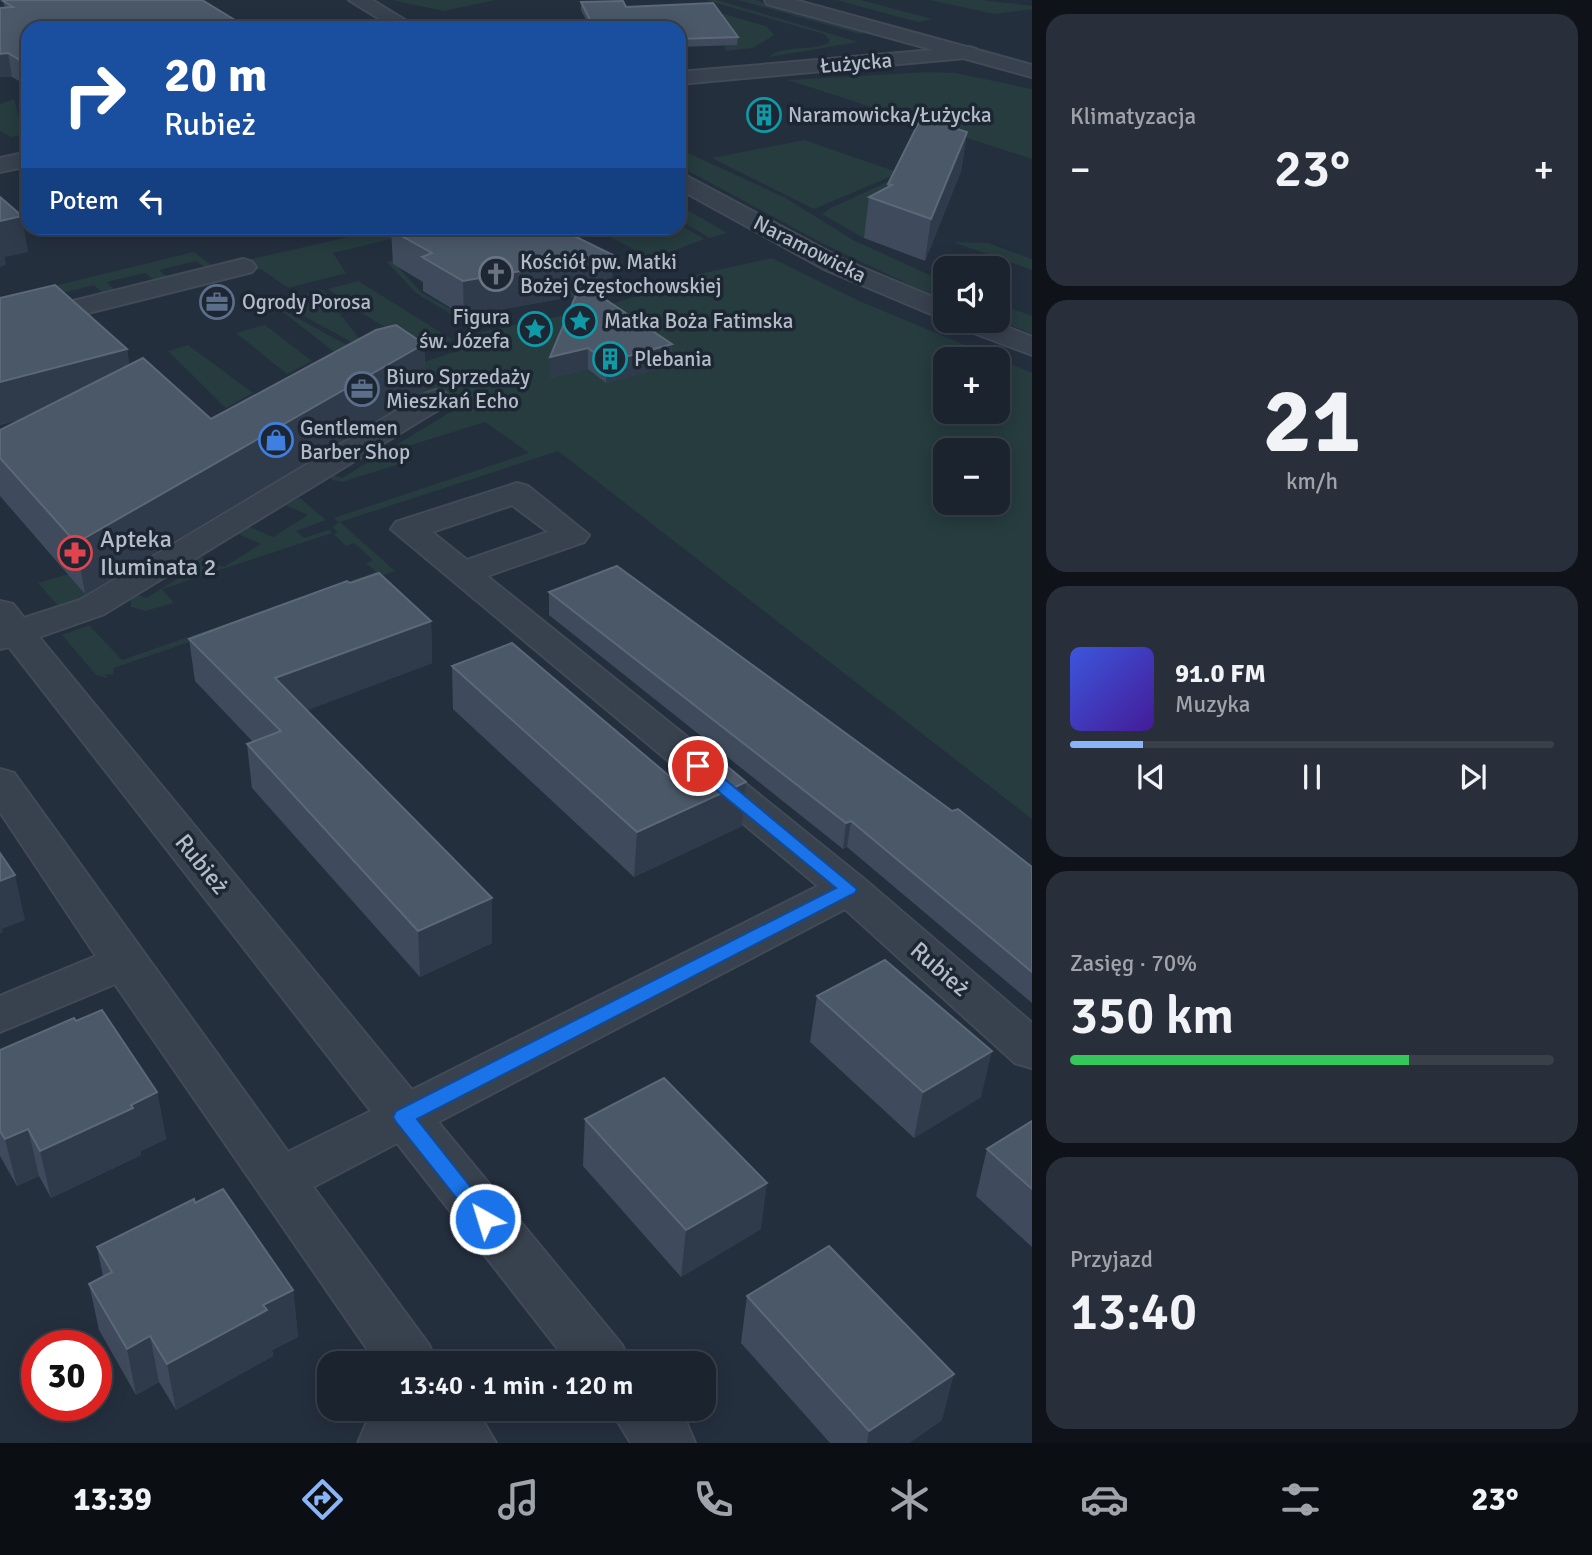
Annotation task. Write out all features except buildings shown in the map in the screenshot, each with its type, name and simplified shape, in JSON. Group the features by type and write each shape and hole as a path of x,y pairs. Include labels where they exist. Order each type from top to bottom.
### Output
{"street":[{"path":"358,0 396,21"},
{"path":"774,0 1032,71"},
{"path":"817,0 1019,52"},
{"name":"Łużycka","path":"686,77 969,53 1019,52"},
{"path":"0,165 21,160"},
{"name":"Naramowicka","path":"686,183 835,265 933,307"},
{"path":"0,327 243,267"},
{"path":"997,333 1032,347"},
{"path":"5,627 92,607 436,399"},
{"name":"Rubież","path":"462,573 849,889 1032,1050"},
{"name":"Rubież","path":"5,627 592,1351"},
{"path":"0,782 124,962 401,1351"},
{"path":"280,1180 849,889"},
{"path":"0,1015 124,962"},
{"path":"387,1443 450,1421"},
{"path":"649,1421 666,1443"}],"green space":[{"path":"392,0 496,0 443,11"},
{"path":"706,0 717,0 858,42 769,57 781,51 829,43 829,39 824,34"},
{"path":"738,0 755,0 872,32 860,34"},
{"path":"836,0 861,0 932,19 918,22"},
{"path":"929,0 982,0 1032,6 1032,9 995,14"},
{"path":"713,11 766,26 774,35 753,48 726,51"},
{"path":"928,72 955,73 1032,89 1032,159 788,80"},
{"path":"14,99 21,135 12,137 0,131 0,104"},
{"path":"804,140 897,172 906,170 814,209 712,158"},
{"path":"686,152 784,197 853,240 933,277 933,295 822,243 686,170"},
{"path":"898,177 864,238 822,214 831,208"},
{"path":"686,209 727,233 710,238 686,224"},
{"path":"686,228 704,239 653,259 606,235 686,235"},
{"path":"357,235 408,235 333,253 346,273 288,288 261,269 255,270 243,261"},
{"path":"953,242 988,243 1032,259 1032,270 1010,262 1010,256 992,256"},
{"path":"194,252 215,268 207,269 196,261 159,270 169,279 157,282 145,273 107,282 117,292 105,295 94,285 55,295 0,299"},
{"path":"422,252 399,268 422,293 463,316 503,307 510,312 461,320 416,293 387,262"},
{"path":"772,258 857,300 970,347 933,347 933,424 1010,424 1010,364 1032,373 1032,819 558,451 340,522 395,571 114,668 113,675 105,674 107,678 96,675 62,635 89,625 122,660 376,572 366,563 373,560 354,543 346,546 334,534 338,533 333,527 339,522 334,518 529,453 485,422 392,451 406,462 342,482 332,480 332,475 342,478 462,405 429,392 398,370 458,351 462,345 461,336 591,310 686,277"},
{"path":"358,281 452,340 439,344 423,343 406,337 370,318 328,289"},
{"path":"322,290 334,300 335,308 370,352 278,302"},
{"path":"274,305 379,363 356,369"},
{"path":"1010,308 1032,316 1032,334 1010,325"},
{"path":"265,325 312,361 287,374 236,333"},
{"path":"188,345 253,393 226,408 168,351"},
{"path":"300,498 326,520 296,531 304,538 329,530 332,533 162,589 174,603 145,611 131,607 131,598 136,594 146,598 197,567 188,562 198,556 224,567 261,544 236,533 247,526 273,537 308,515 283,504"},
{"path":"69,574 86,595 61,609 38,583"}],"place":[{"name":"Naramowicka/Łużycka","path":"764,115"},
{"name":"Kościół pw. Matki Bożej Częstochowskiej","path":"496,274"},
{"name":"Ogrody Porosa","path":"217,302"},
{"name":"Matka Boża Fatimska","path":"580,321"},
{"name":"Figura św. Józefa","path":"535,329"},
{"name":"Plebania","path":"610,359"},
{"name":"Biuro Sprzedaży Mieszkań Echo","path":"362,389"},
{"name":"Gentlemen Barber Shop","path":"276,440"},
{"name":"Apteka Iluminata 2","path":"75,553"}],"route":[{"path":"485,1219 404,1117 849,889 698,766"}]}
